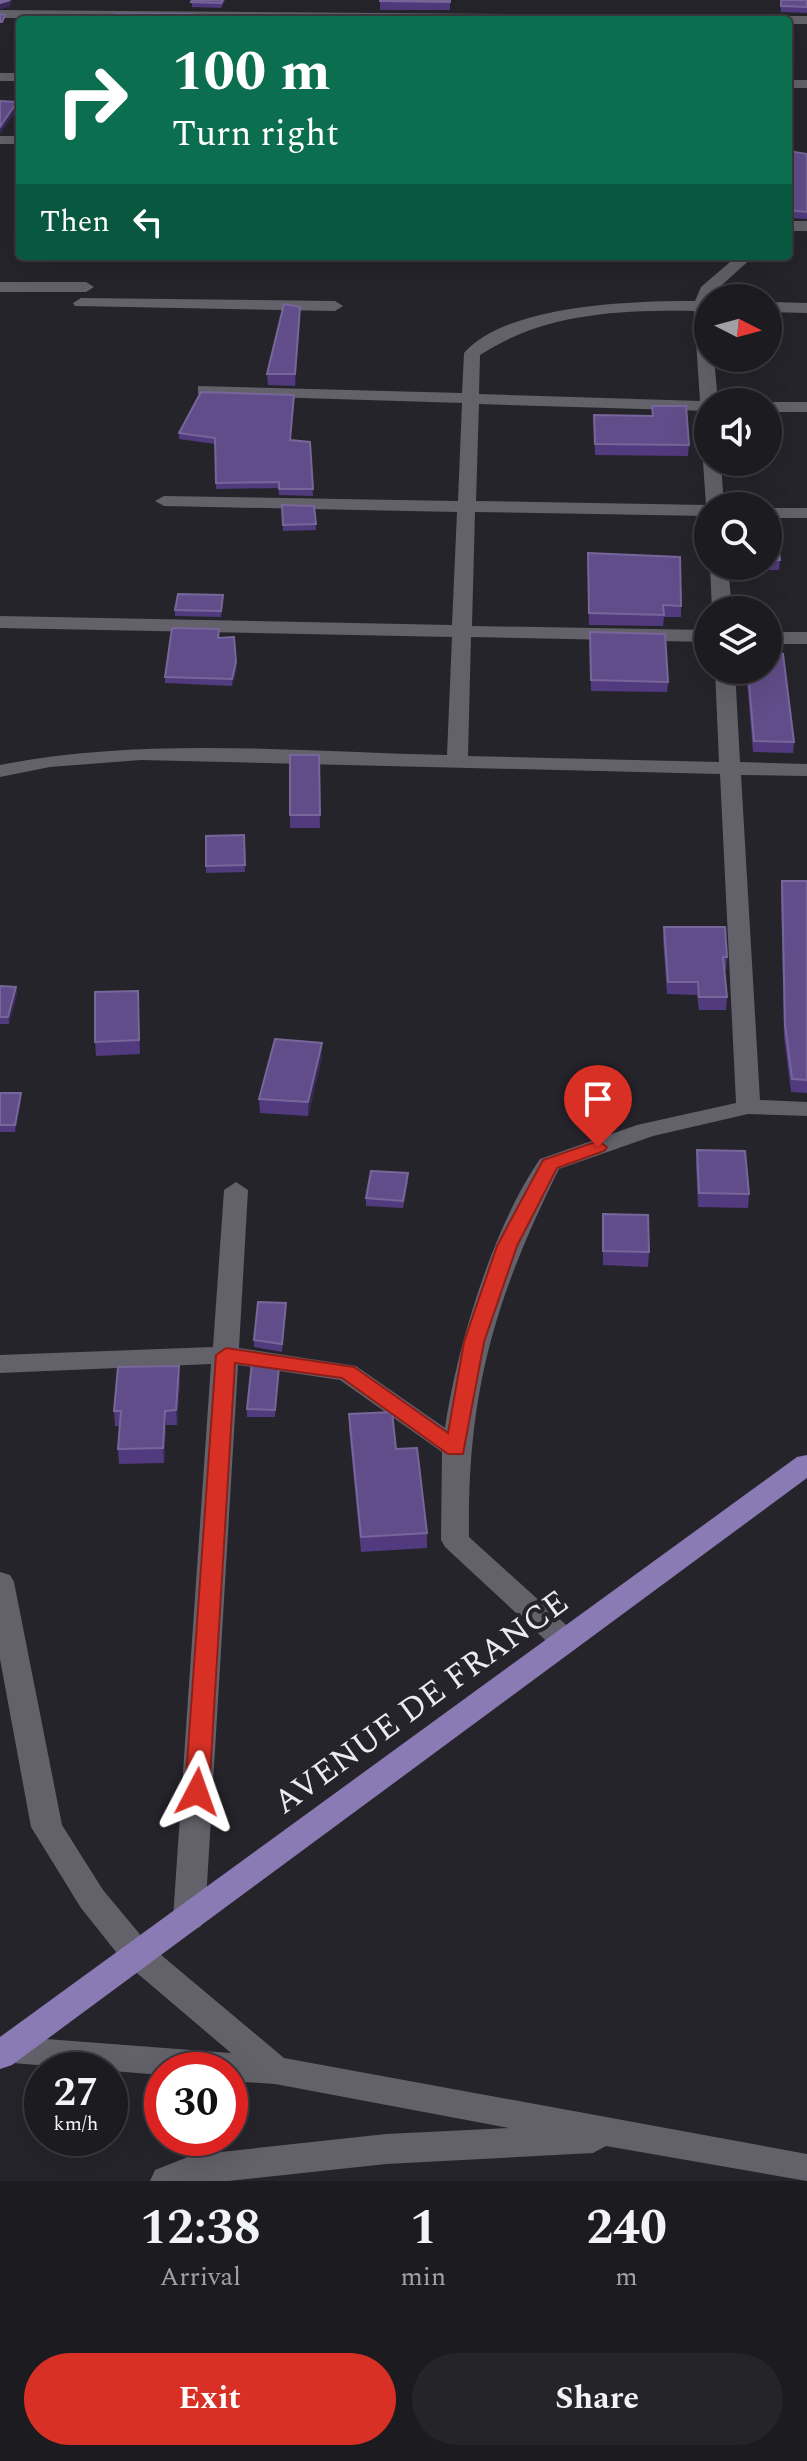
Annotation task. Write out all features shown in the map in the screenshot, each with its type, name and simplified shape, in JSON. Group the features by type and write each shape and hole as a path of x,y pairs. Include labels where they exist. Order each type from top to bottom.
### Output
{"main road":[{"name":"AVENUE DE FRANCE","path":"3,2053 807,1464"}],"street":[{"path":"0,14 286,11 555,16"},
{"path":"714,284 741,260"},
{"path":"0,287 83,295 335,306"},
{"path":"457,762 472,353 493,336 576,314 632,307 694,306"},
{"path":"782,307 807,308"},
{"path":"204,390 471,400 694,404"},
{"path":"782,407 807,407"},
{"path":"164,501 694,511"},
{"path":"782,513 807,513"},
{"path":"0,622 694,636"},
{"path":"782,638 807,638"},
{"path":"726,684 748,1107"},
{"path":"0,771 50,761 141,754 807,770"},
{"path":"565,1641 455,1540 456,1449 474,1342 507,1246 549,1164 646,1130 748,1107 807,1109"},
{"path":"189,1918 236,1190"},
{"path":"0,1364 226,1355 347,1372 456,1449"},
{"path":"0,1582 47,1827 92,1899 136,1953 275,2070"},
{"path":"3,2053 275,2070 807,2169"},
{"path":"167,2181 193,2170 386,2149 632,2136"}],"building":[{"path":"192,0 223,0 221,3"},
{"path":"450,0 450,2 380,1"},
{"path":"781,0 807,0 807,7 781,6"},
{"path":"115,14 193,14 192,16"},
{"path":"0,101 16,102 16,103 0,127"},
{"path":"792,152 807,154 807,212 792,210"},
{"path":"284,304 300,307 295,374 267,374"},
{"path":"201,392 294,395 290,440 310,442 313,489 279,489 279,482 216,483 215,438 179,433"},
{"path":"652,406 686,406 689,445 595,444 594,415 653,416"},
{"path":"282,505 314,506 316,524 283,525"},
{"path":"588,553 680,557 681,606 663,605 664,615 589,613"},
{"path":"178,594 223,595 221,611 175,610"},
{"path":"172,628 219,629 218,638 234,637 236,662 232,679 165,677"},
{"path":"590,632 665,634 668,682 591,680"},
{"path":"783,654 794,742 754,741 749,684 782,684"},
{"path":"290,755 319,755 320,815 290,815"},
{"path":"244,835 245,865 206,866 206,836"},
{"path":"782,881 807,881 807,1080 792,1079 785,1025"},
{"path":"664,927 725,927 727,957 723,957 727,997 699,997 698,982 668,982"},
{"path":"0,986 16,987 8,1017 0,1017"},
{"path":"138,991 139,1040 95,1042 95,992"},
{"path":"275,1039 322,1043 308,1102 259,1099"},
{"path":"0,1093 21,1093 15,1125 0,1125"},
{"path":"697,1150 745,1151 749,1194 699,1193"},
{"path":"371,1171 408,1173 403,1201 366,1198"},
{"path":"603,1214 648,1215 649,1252 603,1251"},
{"path":"258,1302 286,1303 282,1344 254,1340"},
{"path":"252,1362 279,1367 275,1410 247,1409"},
{"path":"179,1366 176,1410 165,1411 163,1448 118,1449 121,1411 114,1411 118,1367"},
{"path":"392,1412 396,1449 417,1448 427,1533 361,1537 349,1414"}],"route":[{"path":"197,1792 226,1355 347,1372 456,1449 474,1342 507,1246 549,1164 598,1147"}]}
